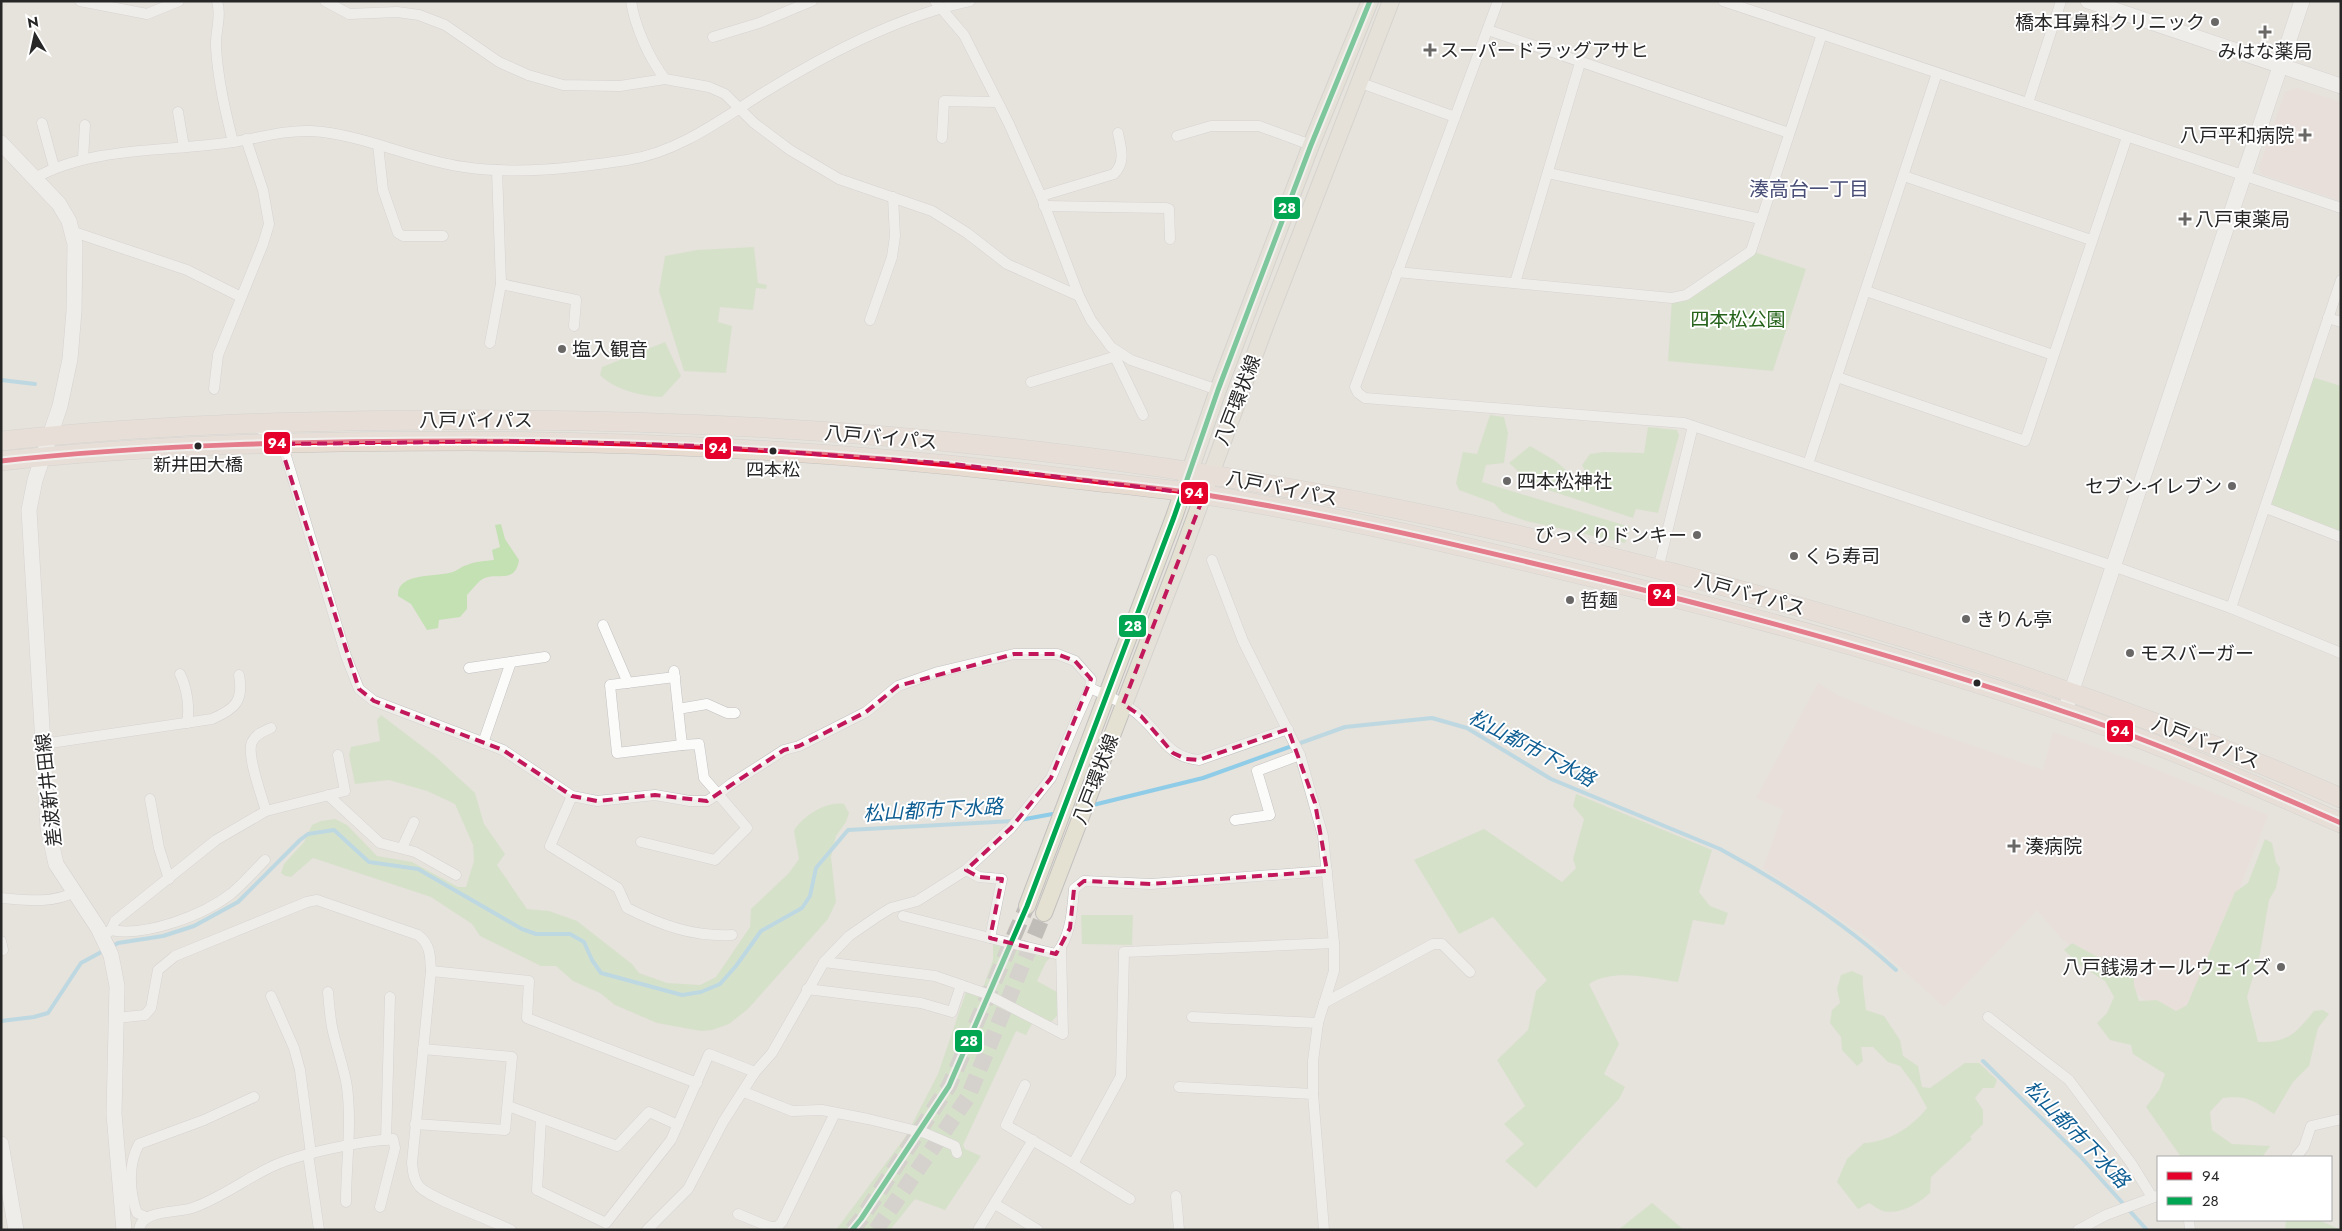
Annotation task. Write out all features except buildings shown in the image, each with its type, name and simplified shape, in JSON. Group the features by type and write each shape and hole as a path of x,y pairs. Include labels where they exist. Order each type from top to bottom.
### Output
{"highway":[{"name":"八戸バイパス","path":"1,442 114,430 246,424 524,420 709,424 963,444 1210,475 1421,515 1658,569 1904,636 2072,691 2217,745 2341,798"},
{"name":"八戸バイパス","path":"1,461 198,446 540,441 704,446 954,464 1204,495 1361,524 1656,593 1848,644 2065,712 2234,776 2341,823"}],"main road":[{"name":"八戸環状線","path":"1027,906 1107,695 1218,390 1311,145 1370,1"},
{"name":"八戸環状線","path":"1044,913 1391,1"}],"street":[{"path":"80,1 146,14 157,12 179,1"},
{"path":"217,1 220,10 216,44 219,82 233,142"},
{"path":"325,1 350,14 397,12 419,15 445,25 499,62 528,75 563,85 620,86 665,79 709,87 726,94 754,122 790,150 839,179 932,211 967,233 1007,264 1079,296"},
{"path":"631,1 636,21 655,66 665,79"},
{"path":"713,37 758,23 812,1"},
{"path":"35,178 54,167 83,158 184,148 233,142 285,132 310,131 340,134 463,167 497,170 532,170 631,160 662,150 711,127 763,94 835,53 877,32 938,5 970,1"},
{"path":"1498,1 1355,387 1358,393 1365,398 1694,426 2113,566 2231,608 2341,653"},
{"path":"1724,1 2341,208"},
{"path":"2028,103 2061,1"},
{"path":"2088,1 2341,86"},
{"path":"2065,712 2302,1"},
{"path":"938,5 964,35 1042,201 1079,296 1096,326 1117,356 1143,415"},
{"path":"1488,30 1580,63 1789,132"},
{"path":"1397,272 1672,298 1686,295 1751,251 1822,34"},
{"path":"1516,283 1580,63"},
{"path":"1808,464 1937,73"},
{"path":"1361,83 1455,117"},
{"path":"942,138 944,101 997,102"},
{"path":"178,112 184,148"},
{"path":"42,123 54,167"},
{"path":"83,158 85,125"},
{"path":"1177,136 1211,126 1259,126 1311,145"},
{"path":"1042,201 1114,174 1120,168 1122,160 1118,133"},
{"path":"1837,377 2025,441 2127,136"},
{"path":"214,389 218,356 269,224 263,190 246,139"},
{"path":"1,143 59,204 74,232 187,270 241,297"},
{"path":"378,145 383,190 398,233 403,236 443,236"},
{"path":"490,343 501,284 497,170"},
{"path":"1548,173 1761,219"},
{"path":"1904,176 2091,240"},
{"path":"870,320 892,257 895,236 893,197"},
{"path":"1042,201 1166,208 1169,209 1170,239"},
{"name":"差波新井田線","path":"74,232 74,311 70,359 52,436 43,457 29,510 48,828 56,864 74,892 106,933 116,986 114,1114 125,1190 124,1230"},
{"path":"2231,608 2341,280"},
{"path":"501,284 576,300 574,326"},
{"path":"1866,291 2053,355"},
{"path":"2328,318 2341,322"},
{"path":"1031,382 1117,356 1218,390"},
{"path":"246,424 270,434 280,444 288,463 346,656 359,689 374,701 503,750 572,796 597,802 655,795 690,801 707,801 784,750 799,746 866,712 898,686 938,672 1014,654 1057,654 1075,661 1091,679 1090,688 1051,778 1011,828 966,870 917,901 891,908 878,916 849,936 824,962 772,1053 755,1072 744,1092 722,1122 688,1189 647,1230"},
{"path":"1658,569 1694,426"},
{"path":"2266,508 2341,537"},
{"path":"1212,560 1243,641 1300,755 1323,836 1334,943 1334,971 1318,1023 1313,1061 1313,1094 1324,1230"},
{"path":"602,625 628,683"},
{"path":"469,668 545,657"},
{"path":"483,743 511,662"},
{"path":"180,674 184,682 188,714 187,723"},
{"path":"641,842 715,860 747,828 704,778 699,744 617,753 610,685 675,674 682,745"},
{"path":"43,744 212,720 223,715 238,703 242,688 239,675"},
{"path":"1090,688 1107,695 1141,716 1173,753 1186,759 1199,760 1288,729"},
{"path":"678,709 706,704 727,713 735,713"},
{"path":"266,811 250,754 251,742 258,734 271,728"},
{"path":"106,933 115,921 216,840 266,811 345,791 338,755"},
{"path":"1235,820 1270,815 1257,771 1300,755"},
{"path":"328,795 380,843 415,852 456,875"},
{"path":"572,796 550,846 618,888 627,908 659,924 712,936 732,935"},
{"path":"150,799 159,848 169,879"},
{"path":"402,848 414,822"},
{"path":"106,933 124,933 153,928 188,917 232,893 265,860"},
{"path":"966,870 979,877 1002,879 990,938"},
{"path":"903,916 1056,954 1061,948 1070,928 1074,889 1084,881 1151,884 1327,871"},
{"path":"1,898 36,900 67,896 74,892"},
{"path":"116,1018 145,1015 151,1008 158,970 175,956 307,902 317,900 418,936 426,941 430,950 431,971 415,1124 413,1176 419,1186 430,1194 491,1219 511,1230"},
{"path":"1073,1164 1121,1076 1124,952 1334,943"},
{"path":"1324,1003 1433,944 1442,944 1470,972"},
{"path":"824,962 935,976 984,993 1063,1034 1061,948"},
{"path":"431,971 529,981 527,1018 697,1083"},
{"path":"807,990 921,1003 952,1012 961,985"},
{"path":"328,992 332,1026 346,1086 349,1147 346,1202"},
{"path":"271,996 294,1048 300,1070 319,1230"},
{"path":"386,1140 390,997"},
{"path":"1192,1016 1318,1023"},
{"path":"1988,1017 2069,1080 2155,1196 2106,1215 2078,1230"},
{"path":"415,1124 505,1130 508,1106 512,1057 423,1049"},
{"path":"541,1118 537,1190 606,1224 671,1140 709,1054 755,1072"},
{"path":"1025,1085 1006,1125 1130,1198"},
{"path":"1179,1087 1313,1094"},
{"path":"744,1092 792,1111 822,1110 925,1133 955,1146 956,1153"},
{"path":"254,1097 204,1120 140,1144 134,1153 125,1190 137,1213 146,1217 194,1208 275,1165 309,1154 392,1139 395,1148 380,1207"},
{"path":"508,1106 617,1146 649,1112 678,1125"},
{"path":"738,1214 770,1227 777,1227 782,1222 836,1113"},
{"path":"2297,1156 2304,1148 2311,1126 2341,1119"},
{"path":"978,1230 996,1204 1032,1140"},
{"path":"1,1144 16,1230"},
{"path":"1176,1196 1179,1230"},
{"path":"996,1204 1038,1230"},
{"path":"139,1230 146,1217"},
{"path":"660,1218 661,1230"}],"highlighted area":[{"path":"540,441 704,446 953,464 1204,495 1123,704 1141,716 1173,753 1186,759 1199,760 1288,729 1315,803 1327,871 1151,884 1084,881 1074,889 1070,928 1056,954 990,938 1002,879 979,877 966,870 1011,828 1051,778 1091,679 1075,661 1057,654 1014,654 898,686 866,712 799,746 784,750 707,801 655,795 597,801 572,796 503,750 374,701 359,689 280,444"}],"shaded area":[{"name":"八戸平和病院","path":"2297,88 2341,102 2341,201 2261,174 2259,167 2285,92"},
{"name":"湊病院","path":"1818,683 1837,695 1907,723 2043,770 2053,732 2145,765 2268,815 2185,1029 2062,939 2037,910 1944,1007 1868,938 1763,868 1784,810 1756,798"}],"green space":[{"path":"754,247 758,283 767,285 766,289 756,288 753,310 720,307 718,322 732,326 726,373 684,371 659,291 665,256 697,250"},
{"name":"四本松公園","path":"1751,251 1806,269 1773,371 1668,361 1672,298 1686,295"},
{"path":"665,342 681,376 662,397 629,391 613,385 600,375 602,367"},
{"path":"2309,376 2341,386 2341,537 2266,508"},
{"path":"1490,415 1504,417 1508,433 1504,463 1486,465 1482,482 1630,527 1625,543 1526,521 1502,512 1494,503 1459,490 1456,483 1463,452 1477,454"},
{"path":"1648,427 1677,430 1679,435 1658,513 1636,509 1633,518 1533,485 1509,463 1530,446 1554,460 1582,483 1588,477 1582,465 1590,454 1604,452 1644,453"},
{"path":"501,524 505,539 519,560 517,568 509,575 486,577 481,580 467,595 467,609 460,617 439,620 438,628 427,630 411,604 398,596 399,588 411,579 453,572 473,563 494,560 492,550 500,547 495,525"},
{"path":"381,715 435,756 475,793 484,824 505,854 497,865 527,909 549,911 577,921 632,964 639,973 667,983 700,985 716,977 750,927 751,909 789,873 799,859 794,831 798,825 809,815 823,807 844,804 849,813 846,822 836,836 831,857 836,902 828,919 748,1009 729,1024 712,1030 701,1031 657,1023 615,1005 600,993 573,981 556,966 541,966 480,936 472,924 431,897 313,858 291,877 285,876 281,873 284,864 304,842 312,825 321,821 335,819 347,825 377,856 412,862 458,887 466,887 474,861 473,845 455,804 427,791 389,780 355,784 349,755 351,747 380,741 377,720"},
{"path":"1576,794 1712,850 1699,892 1710,906 1728,913 1724,925 1693,920 1678,982 1621,975 1599,979 1589,984 1619,1044 1604,1074 1625,1087 1619,1099 1536,1188 1505,1161 1524,1144 1504,1124 1525,1106 1497,1060 1528,1030 1536,991 1547,980 1493,917 1459,934 1414,860 1484,829 1562,882 1576,868 1573,859 1584,819 1573,806"},
{"path":"2265,839 2272,843 2276,862 2280,868 2276,888 2269,900 2260,954 2247,997 2258,1042 2277,1041 2290,1035 2314,1011 2323,1010 2329,1014 2318,1028 2309,1066 2293,1082 2274,1114 2255,1102 2238,1097 2223,1098 2210,1112 2212,1130 2232,1144 2270,1146 2263,1156 2180,1156 2146,1107 2159,1090 2165,1074 2133,1054 2131,1045 2110,1040 2097,1023 2107,1013 2114,997 2105,981 2081,966 2064,950 2072,943 2098,957 2117,959 2134,966 2134,985 2139,1001 2157,1000 2176,1011 2187,1005 2235,892 2248,883"},
{"path":"1081,915 1133,915 1132,945 1082,944"},
{"path":"993,942 1051,957 1046,962 1037,981 1057,992 1059,1014 1051,1022 1036,1016 1026,1035 1016,1031 963,1145 965,1149 981,1156 945,1210 915,1199 890,1230 836,1230 906,1136 938,1074 966,992 980,996 993,960"},
{"path":"1852,971 1863,976 1866,1010 1884,1016 1900,1040 1903,1056 1918,1066 1922,1087 1930,1088 1965,1063 1979,1063 1997,1080 1994,1088 1983,1088 1975,1098 1983,1110 1983,1124 1970,1137 1972,1139 1931,1177 1930,1193 1914,1205 1902,1210 1883,1211 1869,1203 1858,1209 1837,1182 1847,1159 1864,1143 1882,1140 1899,1132 1927,1108 1915,1086 1900,1066 1888,1062 1873,1047 1861,1047 1863,1061 1857,1066 1842,1050 1841,1037 1830,1023 1832,1010 1840,1003 1837,989 1841,975"},
{"path":"1652,1203 1684,1230 1618,1230"},
{"path":"2286,1221 2321,1221 2341,1230 2285,1230"}],"waterway":[{"path":"1,380 35,384"},
{"name":"松山都市下水路","path":"1089,806 1203,778 1345,727 1432,718 1467,728 1551,779 1720,849 1812,904 1876,952 1896,970"},
{"name":"松山都市下水路","path":"1020,820 1058,813"},
{"name":"松山都市下水路","path":"111,947 118,943 163,936 194,926 238,902 308,834 334,830 369,862 418,869 522,929 536,934 570,934 584,942 592,960 601,973 682,995 701,992 720,984 736,966 761,931 802,908 810,896 816,868 848,830 1013,821"},
{"name":"松山都市下水路","path":"1,1021 34,1017 48,1013 81,963 105,950"},
{"name":"松山都市下水路","path":"1983,1061 2080,1156 2147,1230"}],"tunnel":[{"path":"852,1230 949,1086 1027,906"},
{"path":"876,1230 968,1097 1044,913"}],"transit line":[{"name":"28","path":"852,1230 949,1086 1027,906 1174,517 1218,390 1311,145 1370,1"},
{"name":"94","path":"1,461 176,447 293,443 469,441 617,444 764,450 911,461 1200,494 1304,512 1458,545 1668,596 1838,642 1950,675 2097,723 2203,764 2341,823"}],"place":[{"name":"橋本耳鼻科クリニック","path":"2215,22"},
{"name":"みはな薬局","path":"2265,32"},
{"name":"スーパードラッグアサヒ","path":"1430,50"},
{"name":"八戸平和病院","path":"2305,135"},
{"name":"八戸東薬局","path":"2185,219"},
{"name":"塩入観音","path":"562,349"},
{"name":"新井田大橋","path":"198,446"},
{"name":"四本松","path":"773,451"},
{"name":"四本松神社","path":"1507,481"},
{"name":"セブン-イレブン","path":"2232,486"},
{"name":"びっくりドンキー","path":"1697,535"},
{"name":"くら寿司","path":"1794,556"},
{"name":"哲麺","path":"1570,600"},
{"name":"きりん亭","path":"1966,619"},
{"name":"モスバーガー","path":"2130,653"},
{"name":"湊病院","path":"2014,846"},
{"name":"八戸銭湯オールウェイズ","path":"2281,967"}],"district":[{"name":"湊高台一丁目","path":"1809,189"}]}
